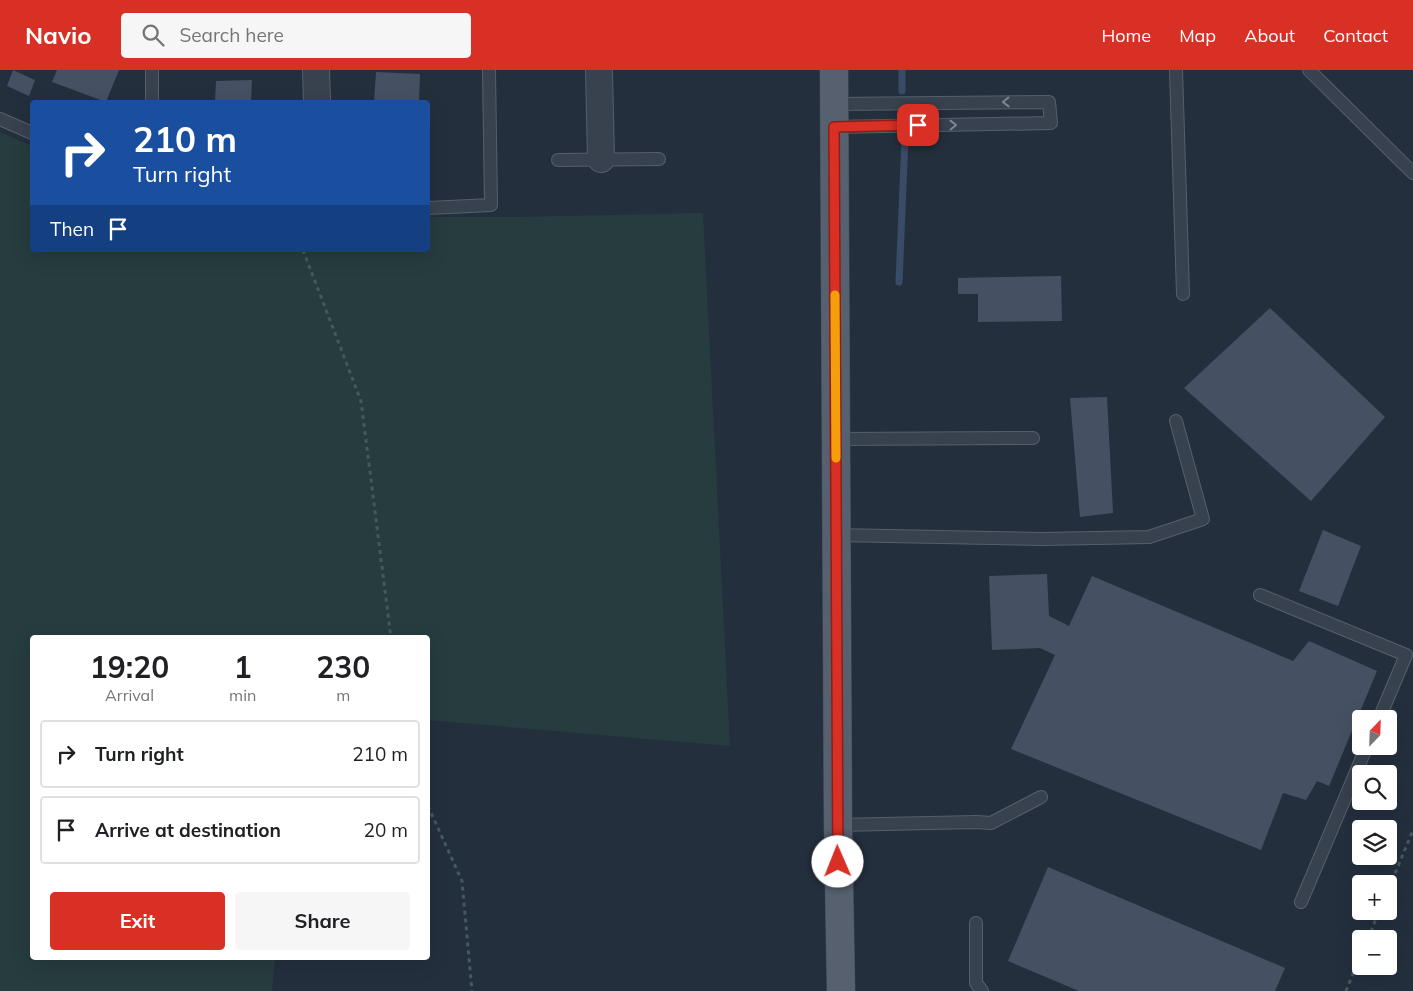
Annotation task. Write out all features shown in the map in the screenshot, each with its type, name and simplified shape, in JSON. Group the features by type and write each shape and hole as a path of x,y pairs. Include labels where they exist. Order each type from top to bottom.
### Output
{"main road":[{"path":"834,70 838,825 841,991"}],"street":[{"path":"316,70 317,100"},
{"path":"599,70 601,159"}],"lane":[{"path":"152,70 152,100"},
{"path":"430,208 491,205 489,70"},
{"path":"1176,70 1183,294"},
{"path":"1310,70 1413,174"},
{"path":"1049,102 1051,123 834,115 1049,102"},
{"path":"0,119 30,132"},
{"path":"558,160 659,159"},
{"path":"836,535 1042,539 1148,537 1202,519 1176,422"},
{"path":"836,439 1033,438"},
{"path":"1260,595 1406,655 1383,710"},
{"path":"1301,902 1363,755"},
{"path":"838,825 991,823 1041,797"},
{"path":"976,923 976,983 982,991"}],"path":[{"path":"304,252 361,401 391,635"},
{"path":"430,810 462,881 472,991"},
{"path":"1394,875 1413,830"},
{"path":"1346,991 1352,975"}],"green space":[{"path":"0,132 30,145 30,252 430,252 430,217 703,213 730,746 430,720 430,635 30,635 30,960 275,960 272,991 0,991"}],"building":[{"path":"13,70 35,80 29,96 7,86"},
{"path":"57,70 119,70 107,100 101,100 52,82"},
{"path":"376,72 420,74 419,100 374,100"},
{"path":"252,80 251,100 215,100 216,81"},
{"path":"1061,276 1062,321 978,322 978,294 958,294 958,278"},
{"path":"1270,308 1385,417 1311,501 1184,388"},
{"path":"1107,397 1113,513 1080,517 1070,398"},
{"path":"1323,530 1361,546 1338,606 1299,591"},
{"path":"1047,574 1049,616 1069,626 1092,576 1293,661 1309,641 1377,671 1361,710 1352,710 1352,731 1329,786 1317,781 1306,800 1283,793 1261,850 1011,749 1055,655 1040,648 992,650 989,576"},
{"path":"1048,867 1285,968 1275,991 1079,991 1008,961"}],"waterway":[{"path":"902,70 902,91"},
{"path":"899,282 905,138"}],"slow traffic":[{"path":"835,295 836,458"}],"route":[{"path":"838,862 834,127 918,125"}]}
